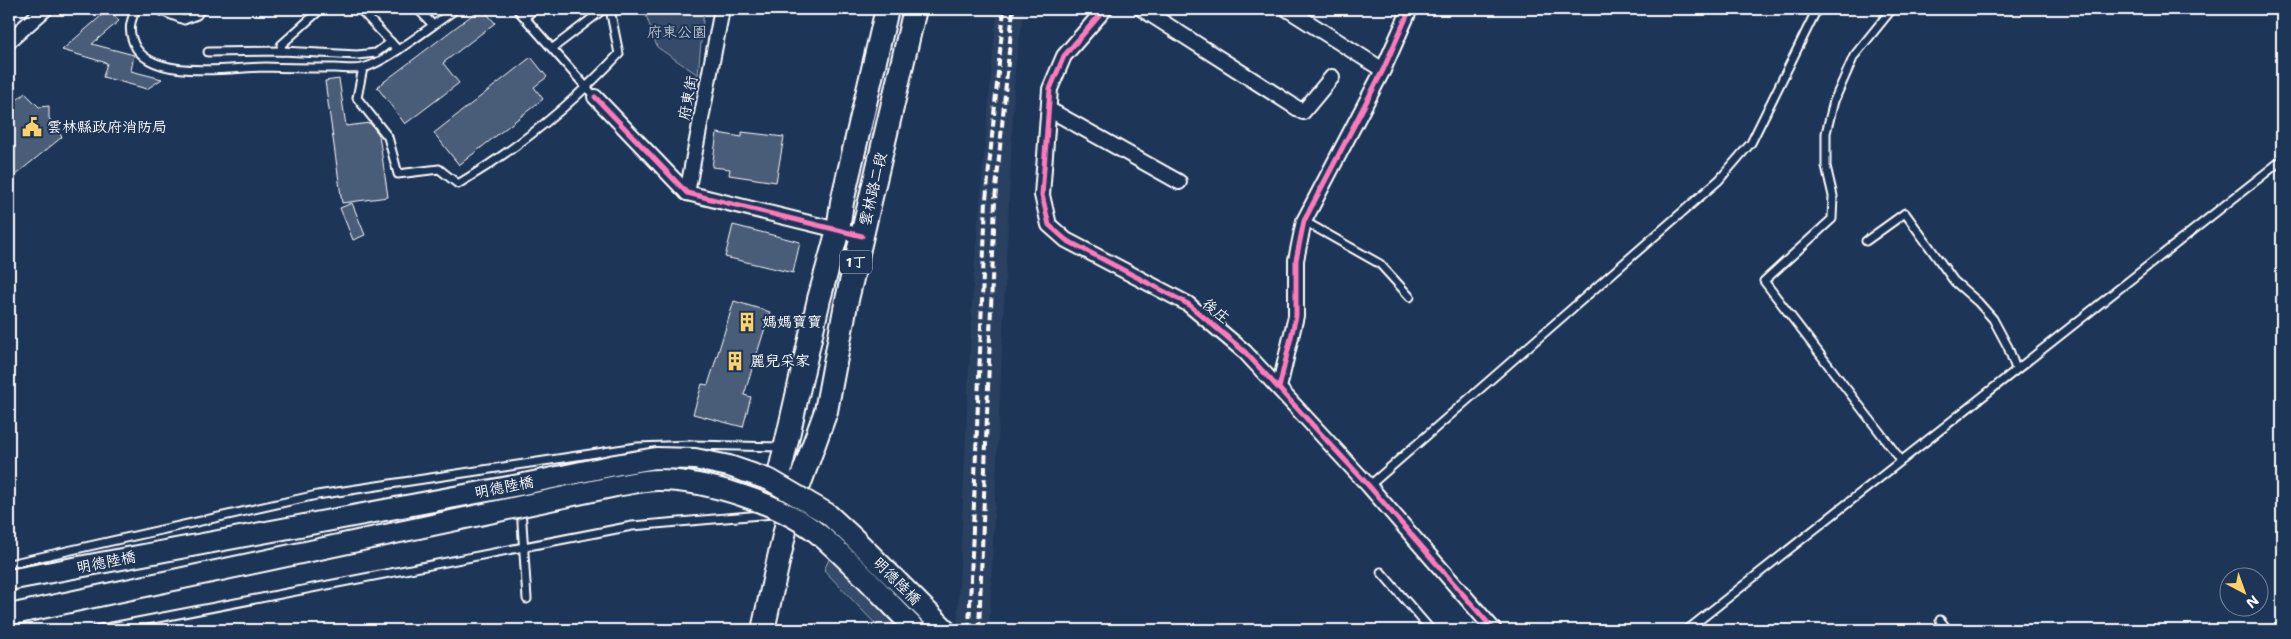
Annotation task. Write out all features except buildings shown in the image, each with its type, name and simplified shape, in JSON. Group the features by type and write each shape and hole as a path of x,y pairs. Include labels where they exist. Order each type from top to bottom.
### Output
{"main road":[{"name":"雲林路二段","path":"789,513 780,471 838,230 842,202 887,9"},
{"name":"雲林路二段","path":"763,630 789,513 826,411 846,304 915,9"},
{"name":"明德陸橋","path":"9,580 519,485 615,464 656,458 695,460 729,466 770,480 828,514 854,537 946,630"},
{"name":"明德陸橋","path":"9,615 606,488 657,480 706,485 729,491 769,506 796,521 820,535 916,630"}],"street":[{"path":"9,41 45,9"},
{"name":"府東街","path":"687,193 722,9"},
{"name":"後庄","path":"1105,9 1064,56 1050,89 1050,110 1042,195 1049,225 1066,240 1188,304 1245,352 1369,486 1494,630"},
{"path":"1142,9 1303,112 1332,77"},
{"path":"1288,9 1383,70"},
{"path":"1279,388 1296,316 1296,260 1304,220 1383,70 1410,9"},
{"path":"591,92 687,193 862,236"},
{"path":"1050,110 1180,182"}],"lane":[{"path":"136,9 129,23 132,40 138,53 151,62 175,69 237,67 362,68 398,50 452,12 452,9"},
{"path":"156,9 184,20 197,15 201,9"},
{"path":"282,51 281,45 321,9"},
{"path":"360,9 398,50"},
{"path":"418,9 433,25"},
{"path":"517,9 526,16 591,92"},
{"path":"526,16 535,9"},
{"path":"553,48 604,9"},
{"path":"362,68 356,98 388,137 398,174 439,169 458,184 492,164 591,92 619,54 610,9"},
{"path":"1369,486 1719,180 1752,143 1817,9"},
{"path":"1892,9 1854,56 1834,102 1826,133 1826,166 1833,196 1832,219 1764,281 1901,460"},
{"path":"208,52 282,51 356,55 376,53 391,42"},
{"path":"1687,630 2282,160"},
{"path":"1866,241 1905,213 1954,281 1978,302 1993,319 2008,347 2016,369"},
{"path":"1304,220 1380,264 1410,297"},
{"path":"9,564 317,495 637,447 693,445 786,447"},
{"path":"519,465 520,492"},
{"path":"521,502 527,600"},
{"path":"96,630 632,526 789,513"},
{"path":"1380,572 1431,630"},
{"path":"1940,620 1948,630"}],"shaded area":[{"path":"997,9 1024,9 1015,69 989,630 957,630 973,283"}],"green space":[{"name":"府東公園","path":"644,9 704,9 698,75 657,47"},
{"path":"846,523 921,596 896,630 881,630 824,570"}],"railway":[{"path":"969,630 986,200 1004,9"},
{"path":"979,630 995,200 1013,9"}],"cycle path":[{"path":"1105,9 1064,56 1050,89 1042,195 1049,225 1066,240 1188,304 1245,352 1369,486 1494,630"},
{"path":"1279,388 1296,316 1296,260 1304,221 1383,70 1410,9"},
{"path":"595,97 687,193 862,236"}],"place":[{"name":"雲林縣政府消防局","path":"32,127"},
{"name":"媽媽寶寶","path":"747,322"},
{"name":"麗兒采家","path":"735,361"}]}
